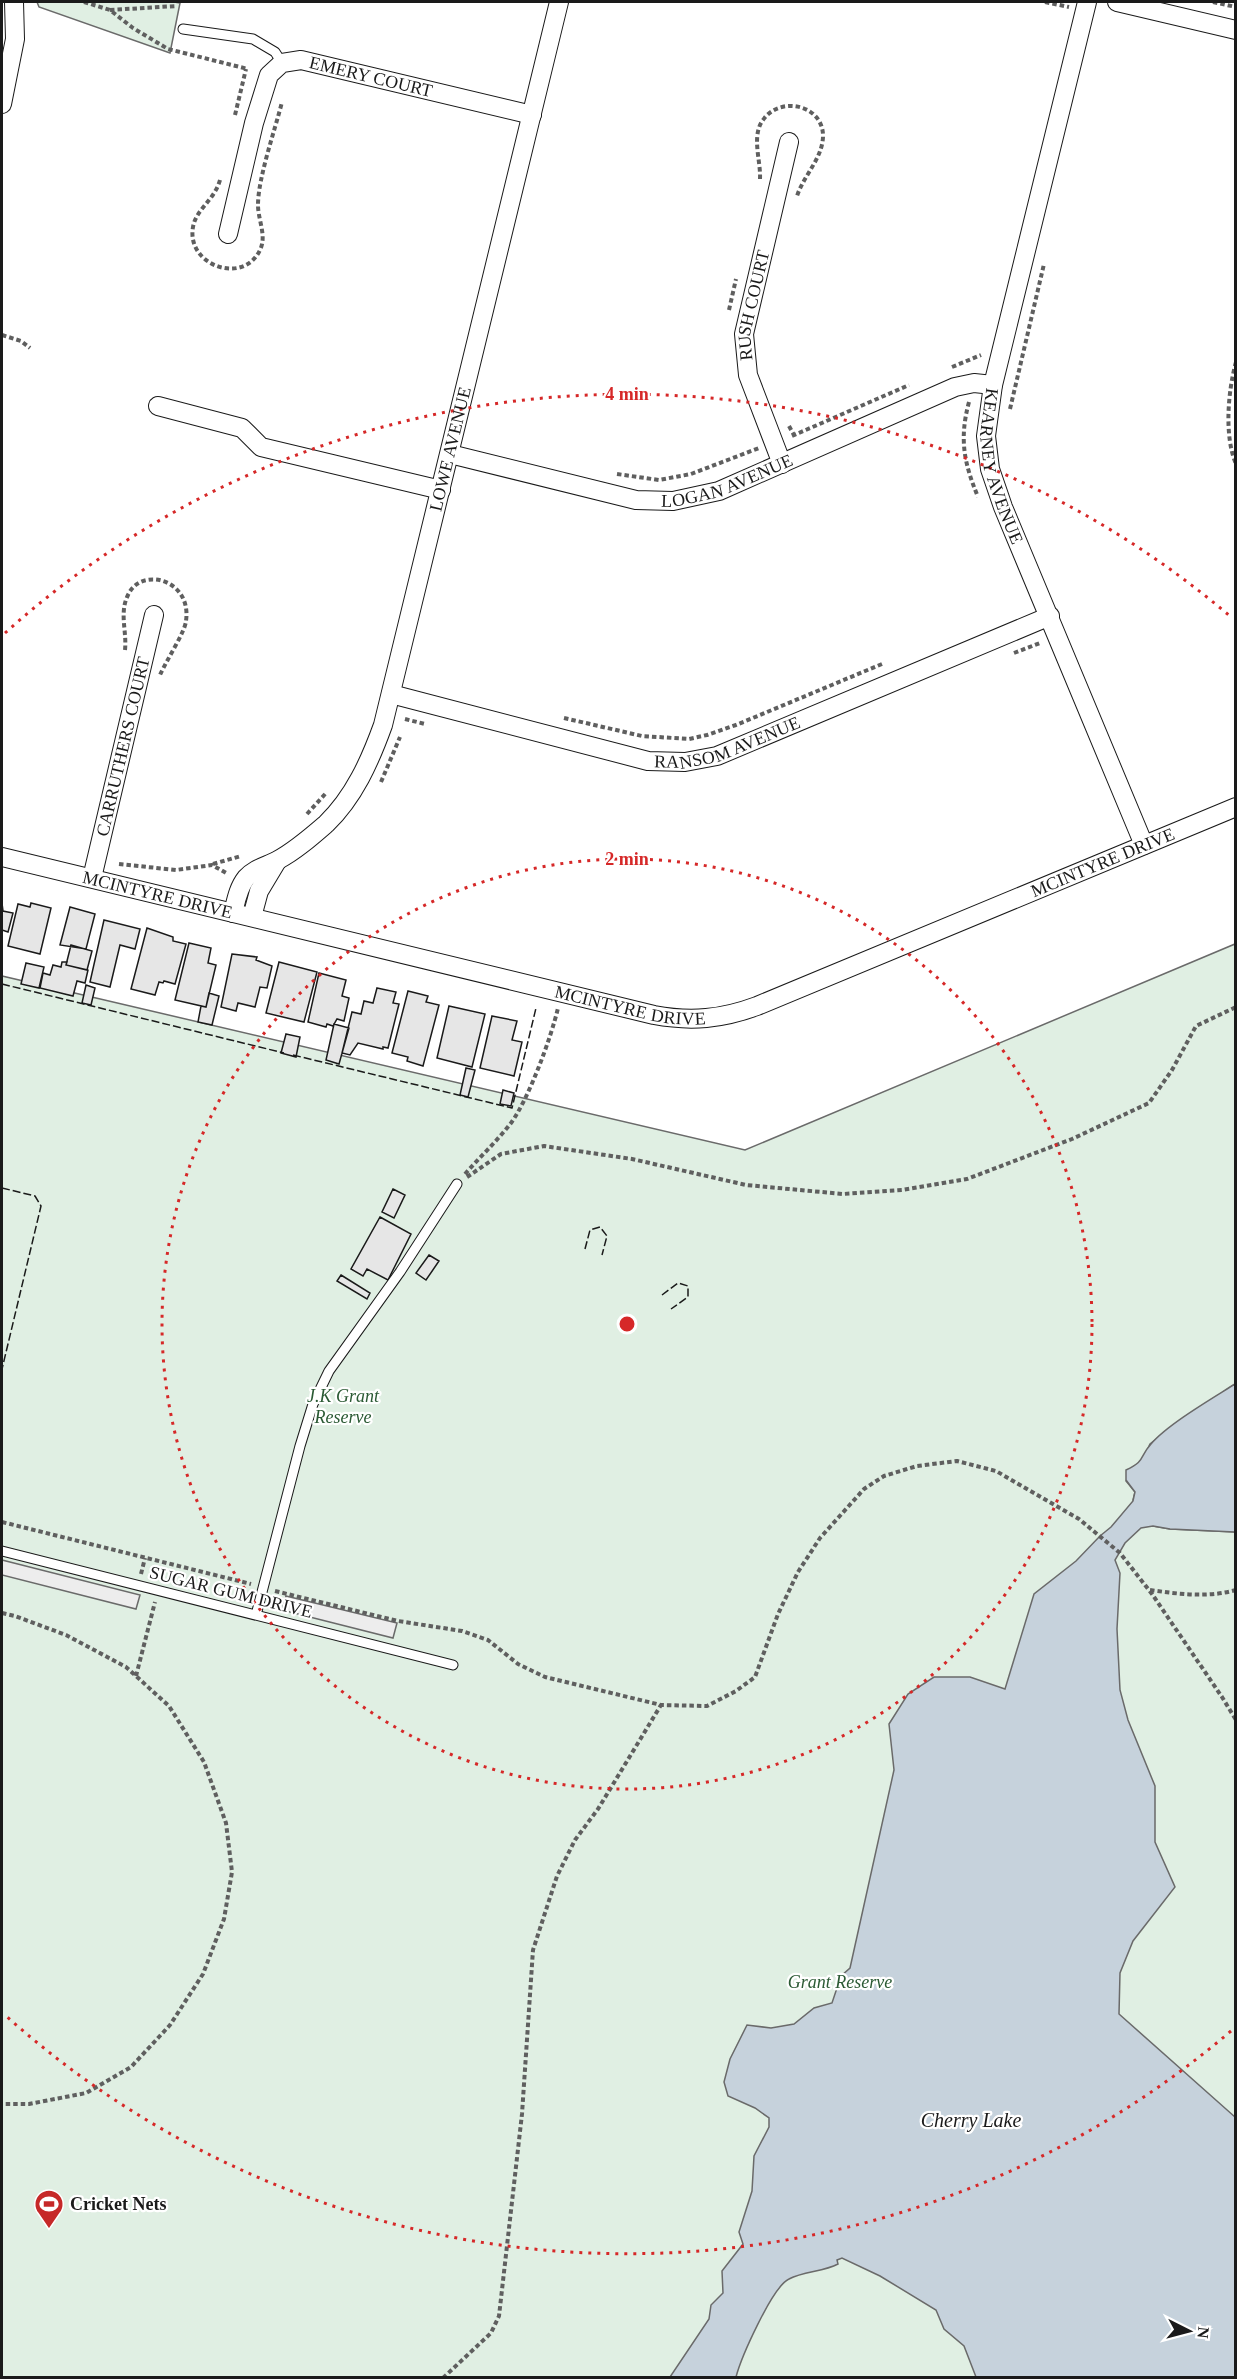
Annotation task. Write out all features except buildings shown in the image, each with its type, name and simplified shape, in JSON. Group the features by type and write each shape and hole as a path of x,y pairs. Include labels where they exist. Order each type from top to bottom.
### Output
{"street":[{"path":"2,104 15,39 14,2"},
{"name":"LOWE AVENUE","path":"242,885 255,870 278,861 327,823 354,789 375,748 391,694 559,2"},
{"name":"KEARNEY AVENUE","path":"1087,2 993,385 986,436 990,469 1003,507 1144,845"},
{"path":"1117,2 1236,30"},
{"name":"EMERY COURT","path":"276,69 301,60 532,115"},
{"path":"228,234 254,123 276,69"},
{"name":"RUSH COURT","path":"782,464 748,375 744,334 789,142"},
{"name":"LOGAN AVENUE","path":"450,454 636,500 673,501 719,491 955,387 974,383 993,385"},
{"path":"158,406 242,428 261,447 441,490"},
{"name":"CARRUTHERS COURT","path":"92,878 154,615"},
{"name":"RANSOM AVENUE","path":"391,694 648,761 685,762 717,756 1050,616"},
{"name":"MCINTYRE DRIVE","path":"2,857 561,993 672,1018 696,1020 729,1016 768,1002 1236,807"},
{"name":"LOWE AVENUE","path":"252,917 259,891 278,861"},
{"path":"233,913 242,885"}],"lane":[{"path":"183,29 253,39 274,52 276,69"},
{"path":"256,1615 313,1404 329,1371 400,1272 457,1184"},
{"name":"SUGAR GUM DRIVE","path":"2,1551 453,1665"}],"path":[{"path":"84,2 110,10 177,6"},
{"path":"1213,2 1236,7"},
{"path":"1064,18 1067,7"},
{"path":"110,10 133,28 168,48 246,69 276,69"},
{"path":"232,126 246,69"},
{"path":"222,171 216,192 198,213 193,228 193,238 198,253 207,262 220,268 234,269 247,264 261,248 263,233 258,206 283,99"},
{"path":"1008,419 1044,262"},
{"path":"2,334 21,341 30,348"},
{"path":"950,368 982,353 965,417 963,444 968,471 979,500"},
{"path":"1236,362 1230,383 1228,415 1236,464"},
{"path":"608,473 659,480 691,474 774,443 919,381"},
{"path":"1032,624 1044,654"},
{"path":"554,716 642,736 689,739 736,725 891,660"},
{"path":"301,820 328,791"},
{"path":"96,860 176,870 213,865 249,852"},
{"path":"213,865 242,885"},
{"path":"457,1184 519,1111 543,1052 561,993"},
{"path":"457,1184 501,1154 544,1146 633,1159 746,1185 843,1194 902,1190 967,1179 1072,1139 1149,1103 1172,1070 1196,1026 1236,1007"},
{"path":"546,1009 567,1014"},
{"path":"518,1664 545,1677 661,1705 707,1706 736,1691 755,1677 778,1614 798,1572 820,1538 864,1489 884,1476 917,1466 957,1461 996,1471 1079,1519 1120,1553 1149,1590 1236,1720"},
{"path":"136,1676 158,1590"},
{"path":"1149,1590 1199,1595 1222,1594 1236,1590"},
{"path":"2,1613 66,1635 126,1667 169,1706 204,1762 226,1823 232,1872 224,1919 203,1974 170,2025 131,2067 86,2093 29,2104 2,2104"},
{"path":"443,2378 491,2333 498,2316 522,2114 533,1950 557,1876 576,1840 598,1809 661,1705"}],"green space":[{"path":"37,2 180,3 170,53 39,7"},
{"path":"1235,944 1235,1384 1178,1422 1150,1444 1143,1459 1126,1481 1135,1492 1133,1500 1153,1526 1235,1532 1235,2377 2,2377 2,976 745,1150"}],"shaded area":[{"path":"2,1560 140,1595 136,1609 2,1575"},
{"path":"286,1596 397,1623 393,1638 282,1610"}],"water":[{"name":"Cherry Lake","path":"1235,1384 1235,1532 1153,1526 1141,1528 1125,1543 1115,1560 1120,1573 1117,1629 1120,1690 1128,1720 1155,1786 1155,1842 1175,1887 1133,1941 1120,1973 1119,2014 1235,2117 1235,2377 976,2377 964,2346 944,2329 936,2310 880,2276 842,2258 837,2260 838,2264 832,2267 795,2276 782,2285 758,2324 736,2377 670,2377 709,2319 711,2305 723,2293 722,2271 743,2244 739,2232 752,2191 754,2156 769,2127 769,2118 755,2108 728,2096 724,2082 730,2059 747,2025 771,2028 794,2024 814,2008 832,2003 841,1976 850,1968 894,1770 889,1724 908,1694 934,1677 970,1677 1005,1689 1034,1594 1076,1561 1111,1527 1133,1501 1135,1492 1126,1480 1126,1470 1140,1461 1147,1448 1168,1428"}],"fence":[{"path":"2,984 284,1053"},
{"path":"293,1055 512,1108 536,1008"},
{"path":"2,1188 35,1196 41,1206 2,1369"},
{"path":"585,1249 590,1230 600,1227 607,1236 602,1255"},
{"path":"662,1295 678,1283 688,1286 688,1297 671,1309"}],"place":[{"name":"Cricket Nets","path":"49,2230"}],"park label":[{"name":"J.K Grant Reserve","path":"343,1406"},
{"name":"Grant Reserve","path":"840,1982"}]}
